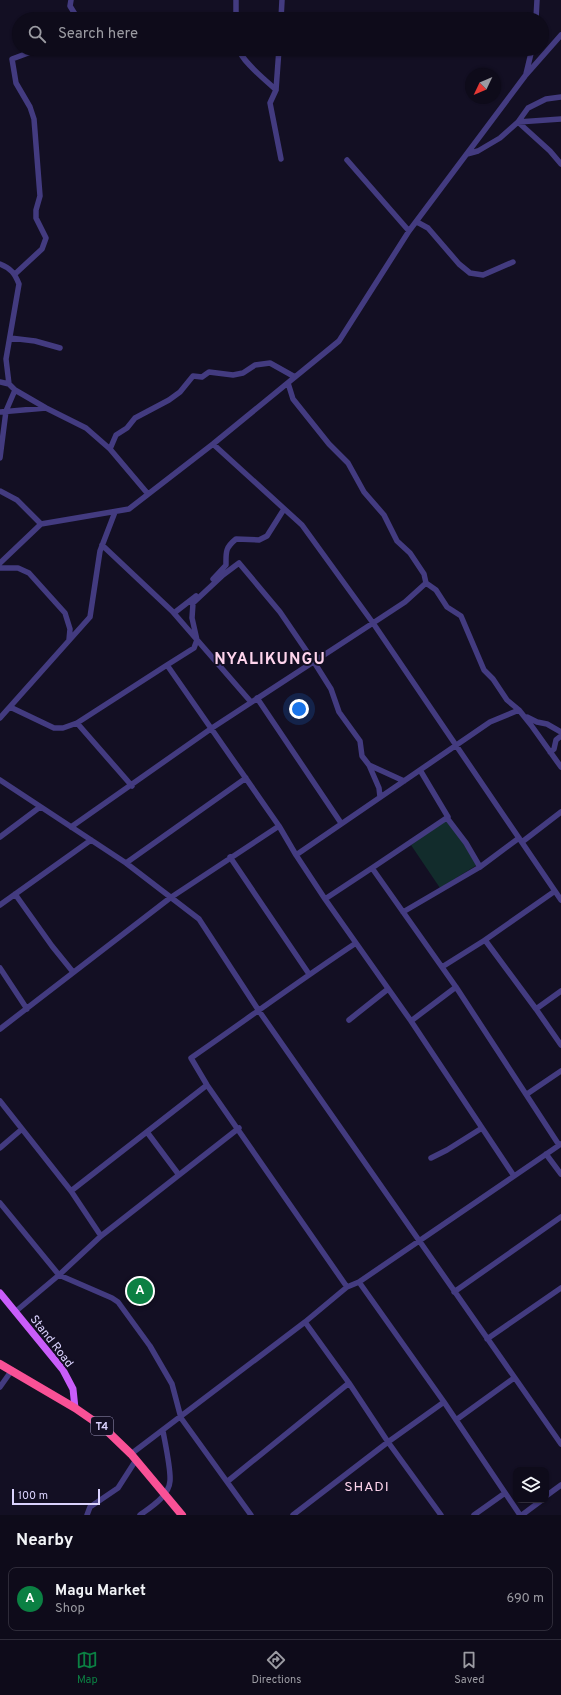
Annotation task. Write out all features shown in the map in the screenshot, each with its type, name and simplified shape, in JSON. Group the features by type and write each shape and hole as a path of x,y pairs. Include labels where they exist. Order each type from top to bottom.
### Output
{"highway":[{"name":"T4","path":"0,1364 75,1408 104,1428 134,1457 165,1494 177,1511 182,1515"}],"main road":[{"name":"Stand Road","path":"0,1293 63,1370 73,1389 75,1408"}],"street":[{"path":"71,0 70,6 74,12"},
{"path":"236,0 236,12"},
{"path":"281,12 282,0"},
{"path":"536,12 537,0"},
{"path":"549,49 561,35"},
{"path":"15,274 42,249 46,238 36,218 36,210 40,196 34,120 30,107 16,83 12,59 20,56"},
{"path":"243,56 276,90"},
{"path":"278,56 276,90 270,103 281,159"},
{"path":"525,76 530,56"},
{"path":"0,563 41,524 129,509 213,444 339,341 409,231 525,76 543,56"},
{"path":"467,154 478,151 500,138 518,122 528,108 546,99 561,97"},
{"path":"518,122 561,119"},
{"path":"518,122 550,151 561,164"},
{"path":"347,160 409,231"},
{"path":"417,222 428,228 458,264 470,273 483,275 514,262"},
{"path":"0,264 6,266 15,274 19,284 6,359 10,384 15,390 46,408 86,428 110,449 148,494"},
{"path":"10,338 35,341 60,348"},
{"path":"110,449 116,435 127,428 135,418 169,400 180,392 193,376 202,377 209,372 233,375 244,373 255,365 270,363 295,377"},
{"path":"0,382 10,384"},
{"path":"288,383 293,399 329,444 348,463 364,492 384,515 397,541 410,553 424,574 426,583 436,590 447,607 461,616 484,670 493,679 506,700 521,712 538,722 547,724 561,732"},
{"path":"0,458 6,411 15,390"},
{"path":"0,412 46,408"},
{"path":"213,444 302,525 372,623 561,900"},
{"path":"0,491 17,500 41,524"},
{"path":"174,613 194,598 226,565 228,545 236,539 259,540 267,536 284,508"},
{"path":"0,718 90,617 100,551 115,512"},
{"path":"102,545 174,613 251,702"},
{"path":"10,707 54,728 63,728 77,723 194,648 197,640 192,618 193,603 223,575 239,563 280,612 331,689 339,712 360,741 362,756 369,765 377,783 380,797"},
{"path":"0,568 18,568 29,573 65,613 70,629 69,641"},
{"path":"71,827 132,786 212,728 405,602 426,583"},
{"path":"167,665 279,826 296,855 411,1021 514,1176"},
{"path":"257,698 341,823"},
{"path":"296,855 490,722 521,712"},
{"path":"521,712 561,767"},
{"path":"77,723 132,786"},
{"path":"550,752 554,749 556,740 561,736"},
{"path":"369,765 404,781"},
{"path":"420,770 448,817 447,818 466,843 480,867"},
{"path":"126,863 246,778"},
{"path":"0,780 126,863 199,919 259,1011 561,1444"},
{"path":"0,836 40,807"},
{"path":"403,912 480,867 561,812"},
{"path":"326,899 447,818"},
{"path":"0,1029 170,898 279,826"},
{"path":"0,905 91,840"},
{"path":"230,857 309,974"},
{"path":"87,1515 90,1507 118,1488 134,1457 163,1431 347,1288 359,1282 418,1240 560,1144 456,987 372,868"},
{"path":"442,967 485,940 555,891"},
{"path":"15,894 52,946 73,972"},
{"path":"485,940 536,1008 561,1045"},
{"path":"347,1288 239,1128 207,1085 191,1058 309,974 356,943"},
{"path":"0,968 27,1009"},
{"path":"411,1021 456,987"},
{"path":"349,1020 388,989"},
{"path":"536,1008 561,991"},
{"path":"527,1094 561,1071"},
{"path":"71,1191 207,1085"},
{"path":"0,1100 71,1191 101,1236"},
{"path":"15,1312 59,1275 101,1236 239,1128"},
{"path":"431,1158 447,1150 482,1128"},
{"path":"0,1148 22,1129"},
{"path":"147,1132 179,1175"},
{"path":"546,1154 561,1174"},
{"path":"0,1203 59,1275 118,1302 150,1346 172,1384 181,1418 228,1481 251,1515"},
{"path":"454,1292 561,1217"},
{"path":"359,1282 444,1402 521,1515 538,1503"},
{"path":"488,1339 561,1288"},
{"path":"305,1322 349,1383 388,1442 441,1515"},
{"path":"0,1387 12,1370"},
{"path":"456,1420 514,1378"},
{"path":"228,1481 349,1383"},
{"path":"293,1515 388,1442 444,1402"},
{"path":"140,1515 155,1505 165,1494 170,1482 163,1431"},
{"path":"549,1494 561,1485"},
{"path":"474,1515 505,1493"}],"green space":[{"path":"447,818 477,865 440,888 411,845"}],"place":[{"name":"Magu Market","path":"140,1291"}],"district":[{"name":"NYALIKUNGU","path":"270,658"},
{"name":"SHADI","path":"367,1486"}]}
